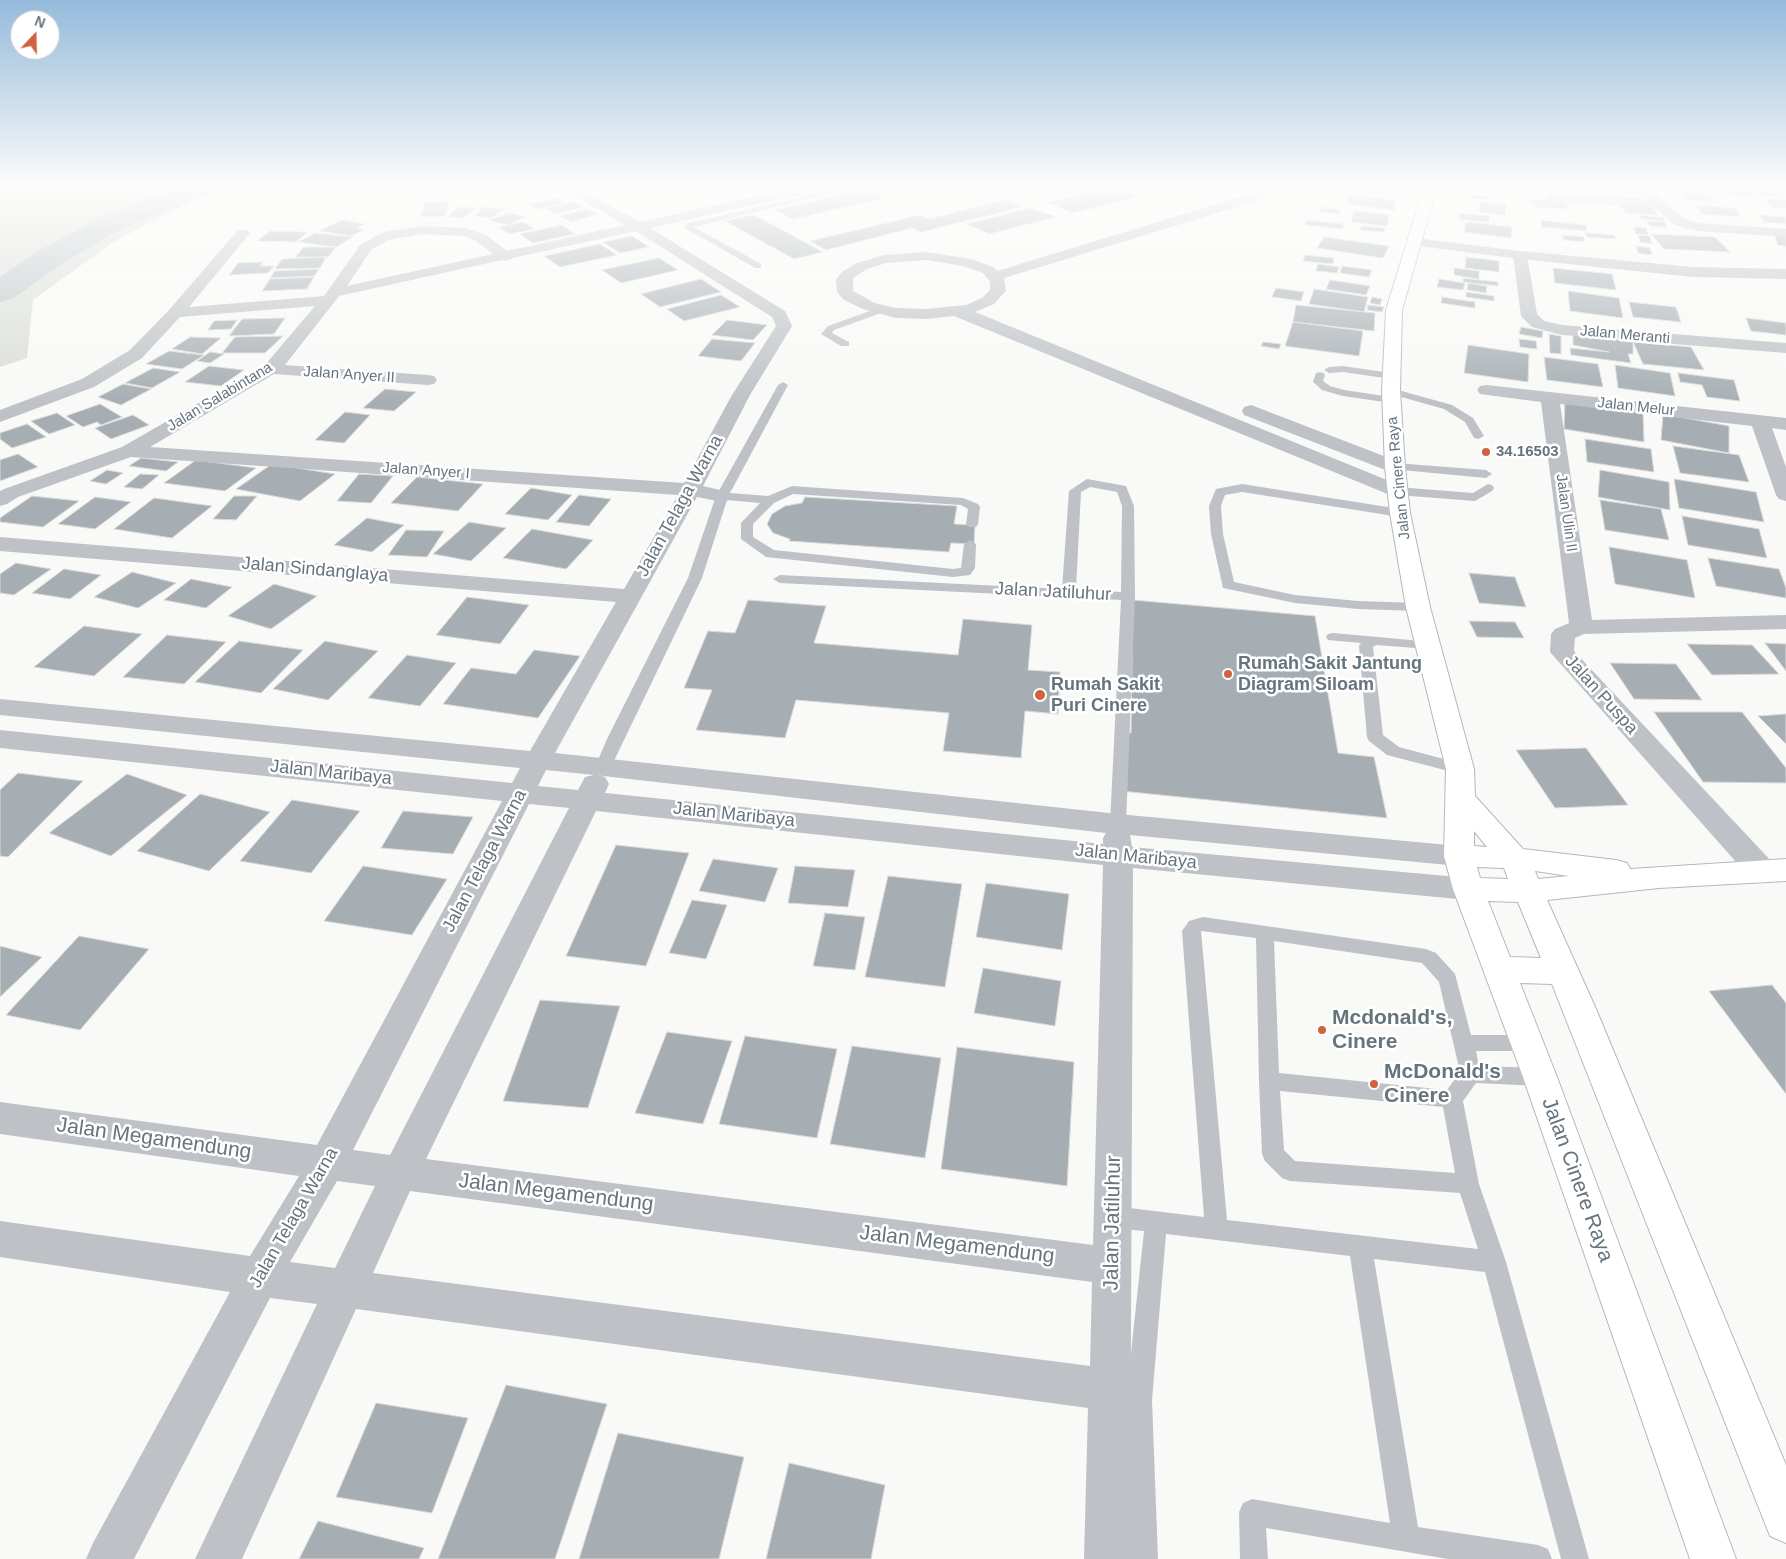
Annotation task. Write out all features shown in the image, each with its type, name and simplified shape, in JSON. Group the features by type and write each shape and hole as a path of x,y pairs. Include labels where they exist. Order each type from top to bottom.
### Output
{"main road":[{"name":"Jalan Cinere Raya","path":"1410,260 1394,310 1391,389 1397,491 1418,607 1460,784 1463,872 1540,1077 1714,1559"},
{"name":"Jalan Cinere Raya","path":"1460,784 1514,858 1563,972 1786,1520"},
{"path":"1463,872 1514,858 1660,877"},
{"path":"1463,872 1529,892 1660,877 1774,871"},
{"path":"1498,969 1563,972"}],"street":[{"path":"0,416 88,383 136,354 175,313 220,260"},
{"name":"Jalan Salabintana","path":"0,500 10,493 129,450 271,370 331,296 357,260"},
{"path":"175,313 331,296 494,260"},
{"name":"Jalan Telaga Warna","path":"109,1559 260,1277 327,1163 538,760 691,490 741,395 784,326 779,314 692,260"},
{"path":"887,260 872,262 847,275 843,286 850,297 881,310 918,314 957,311 980,305 988,301 998,291 1000,286 995,276 977,265 953,260"},
{"path":"977,265 996,260"},
{"path":"995,276 1049,260"},
{"name":"Jalan Meranti","path":"1521,260 1529,316 1538,324 1562,330 1786,348"},
{"path":"1568,260 1693,272 1786,274"},
{"path":"980,305 1146,370"},
{"path":"957,311 1397,491"},
{"name":"Jalan Anyer II","path":"271,370 428,380"},
{"name":"Jalan Melur","path":"1486,390 1786,424"},
{"name":"Jalan Ulin II","path":"1550,398 1581,628"},
{"path":"1238,406 1395,467"},
{"path":"1760,421 1786,495"},
{"name":"Jalan Anyer I","path":"129,450 691,490 722,496"},
{"name":"Jalan Sindanglaya","path":"0,544 630,596"},
{"name":"Jalan Puspa","path":"1774,871 1562,652 1563,634 1581,628 1786,622"},
{"name":"Jalan Maribaya","path":"0,707 538,760 1118,824 1463,872"},
{"name":"Jalan Maribaya","path":"0,739 589,800 1118,872 1463,872"},
{"name":"Jalan Telaga Warna","path":"218,1559 400,1173 589,800 603,767"},
{"name":"Jalan Jatiluhur","path":"1107,1559 1118,824"},
{"name":"Jalan Megamendung","path":"0,1118 400,1173 1112,1266"},
{"path":"0,1239 260,1277 1110,1390"}],"lane":[{"path":"746,260 758,266"},
{"path":"845,344 826,334 831,328 881,310"},
{"path":"1391,389 1342,393 1326,388 1318,382 1325,372 1343,369 1391,389 1448,407 1469,420 1478,436"},
{"name":"Jalan Telaga Warna","path":"603,767 615,739 696,578 722,496 783,385"},
{"path":"1395,467 1486,474"},
{"path":"1069,592 1075,491 1087,483 1093,482 1122,489 1128,506 1128,596"},
{"path":"1400,513 1242,488 1220,492 1215,506 1217,534 1228,585 1295,599 1358,605 1418,607"},
{"path":"1397,491 1475,497 1488,488"},
{"path":"970,544 968,568 965,572 953,574 771,554 747,539 747,523 770,500 792,490 963,502 974,507 972,524"},
{"path":"722,496 770,500"},
{"name":"Jalan Jatiluhur","path":"780,579 1128,596 1118,824"},
{"path":"1333,637 1428,645"},
{"path":"1373,640 1366,646 1374,737 1393,751 1460,784"},
{"path":"1216,1230 1191,931 1195,926 1204,924 1419,954 1429,958 1448,980 1471,1074 1452,1099 1468,1184 1494,1262 1575,1559"},
{"path":"1265,934 1273,1154 1290,1171 1468,1184"},
{"path":"1464,1043 1527,1043"},
{"path":"1471,1074 1540,1077"},
{"path":"1269,1081 1452,1099"},
{"path":"1113,1217 1494,1262"},
{"path":"1144,1559 1139,1400 1156,1223"},
{"path":"1360,1245 1406,1539"},
{"path":"1254,1559 1252,1512 1406,1539 1538,1559"}],"shaded area":[{"path":"0,260 89,260 33,300 27,358 0,367"}],"building":[{"path":"281,260 324,260 320,268 275,269"},
{"path":"549,260 594,260 560,267"},
{"path":"651,260 662,260 678,270 621,283 602,270"},
{"path":"1303,260 1334,260 1333,264"},
{"path":"1466,260 1499,261 1499,272 1465,268"},
{"path":"263,262 260,266 274,266 268,273 229,275 238,263"},
{"path":"1318,264 1339,267 1337,273 1316,271"},
{"path":"1342,266 1372,270 1369,277 1340,273"},
{"path":"1454,268 1479,271 1479,279 1454,275"},
{"path":"1553,268 1612,274 1616,290 1555,283"},
{"path":"319,269 314,276 270,278 275,271"},
{"path":"314,277 307,289 262,291 270,279"},
{"path":"1463,278 1498,282 1498,286 1463,282"},
{"path":"701,279 721,292 660,307 641,294"},
{"path":"1439,279 1465,283 1463,290 1437,287"},
{"path":"1330,280 1370,286 1366,295 1326,289"},
{"path":"1468,283 1487,286 1486,293 1467,290"},
{"path":"1276,288 1304,292 1301,301 1272,297"},
{"path":"1314,289 1368,297 1364,312 1309,304"},
{"path":"1568,291 1619,298 1623,318 1570,311"},
{"path":"1466,292 1494,296 1494,301 1466,297"},
{"path":"721,295 740,307 684,321 667,309"},
{"path":"1372,297 1382,299 1380,305 1370,303"},
{"path":"1442,297 1475,302 1475,308 1441,303"},
{"path":"1629,302 1676,307 1681,322 1633,317"},
{"path":"1296,305 1375,313 1374,331 1293,322"},
{"path":"1368,305 1384,307 1382,312 1367,310"},
{"path":"285,318 274,334 229,336 242,319"},
{"path":"1746,318 1786,323 1786,335 1751,331"},
{"path":"237,320 231,329 208,330 214,321"},
{"path":"727,320 767,325 753,340 712,335"},
{"path":"1293,322 1363,331 1359,356 1285,346"},
{"path":"1521,327 1543,331 1542,338 1519,334"},
{"path":"1573,333 1633,342 1633,354 1628,354 1631,363 1571,355 1570,348 1609,352 1573,345"},
{"path":"1549,334 1561,336 1561,354 1550,353"},
{"path":"283,336 265,353 222,353 235,337"},
{"path":"190,337 221,338 202,354 172,349"},
{"path":"712,339 755,343 741,361 698,356"},
{"path":"1519,339 1536,341 1537,349 1520,347"},
{"path":"1263,342 1281,344 1279,349 1261,346"},
{"path":"1633,342 1691,347 1704,370 1643,364"},
{"path":"1468,345 1529,354 1528,382 1464,373"},
{"path":"169,351 204,355 182,369 146,364"},
{"path":"210,352 224,354 210,363 197,361"},
{"path":"1544,357 1598,364 1603,387 1547,380"},
{"path":"1615,365 1670,373 1675,396 1618,388"},
{"path":"209,366 244,370 221,386 185,382"},
{"path":"153,368 180,372 152,388 125,383"},
{"path":"1678,373 1734,380 1740,401 1707,397 1702,385 1680,382"},
{"path":"123,384 151,389 121,405 98,397"},
{"path":"385,389 416,392 394,411 363,408"},
{"path":"1565,401 1643,413 1644,442 1564,429"},
{"path":"100,404 122,417 101,425 97,422 83,427 66,416"},
{"path":"345,412 370,415 344,443 315,440"},
{"path":"57,413 75,425 49,434 31,421"},
{"path":"1663,414 1729,426 1729,453 1661,440"},
{"path":"133,415 149,425 111,439 95,428"},
{"path":"27,424 46,437 12,448 0,439 0,433"},
{"path":"1585,439 1651,449 1654,472 1587,462"},
{"path":"1673,446 1739,455 1749,482 1680,473"},
{"path":"18,454 38,467 0,481 0,460"},
{"path":"141,458 178,462 166,471 129,466"},
{"path":"196,460 256,468 225,491 164,483"},
{"path":"272,464 335,474 300,501 236,489"},
{"path":"107,470 123,473 106,484 90,481"},
{"path":"1600,470 1669,482 1670,510 1598,497"},
{"path":"140,474 159,475 142,489 124,487"},
{"path":"359,474 393,476 371,503 337,501"},
{"path":"417,477 483,484 458,511 391,503"},
{"path":"1674,479 1756,492 1764,522 1679,508"},
{"path":"531,488 572,495 548,520 505,514"},
{"path":"579,495 611,499 589,526 556,522"},
{"path":"32,496 79,501 43,527 0,522 0,518"},
{"path":"234,496 257,496 236,520 213,519"},
{"path":"95,497 131,502 95,529 58,524"},
{"path":"805,497 957,506 954,524 975,525 974,544 951,543 949,552 789,541 790,539 773,533 767,524 772,514 785,506 802,503"},
{"path":"154,498 212,506 172,538 114,529"},
{"path":"1600,500 1661,509 1669,540 1605,530"},
{"path":"1682,516 1759,529 1767,558 1688,545"},
{"path":"367,518 404,525 372,552 334,545"},
{"path":"469,522 506,528 471,561 433,554"},
{"path":"532,529 593,540 566,569 503,558"},
{"path":"406,530 444,531 427,557 388,555"},
{"path":"1609,547 1687,560 1695,598 1615,584"},
{"path":"1708,558 1779,569 1786,588 1786,598 1716,586"},
{"path":"16,563 51,569 14,595 0,593 0,574"},
{"path":"64,569 101,575 70,599 32,593"},
{"path":"132,572 176,583 138,608 94,597"},
{"path":"1469,573 1515,577 1526,607 1479,603"},
{"path":"191,579 232,587 206,608 164,600"},
{"path":"274,584 317,596 271,629 228,616"},
{"path":"467,597 529,605 500,644 436,635"},
{"name":"Rumah Sakit Puri Cinere","path":"748,600 826,606 814,643 958,655 963,619 1032,625 1028,670 1060,672 1058,714 1025,711 1021,758 943,751 949,713 796,700 785,738 696,730 712,690 684,688 708,631 735,633"},
{"name":"Rumah Sakit Jantung Diagram Siloam","path":"1133,600 1315,616 1338,753 1374,757 1387,818 1121,791 1122,732 1131,733"},
{"path":"1469,621 1515,622 1524,638 1477,637"},
{"path":"84,626 142,634 94,676 34,667"},
{"path":"167,635 226,642 184,684 123,677"},
{"path":"239,641 303,650 261,693 195,682"},
{"path":"325,641 378,651 328,700 273,689"},
{"path":"1765,643 1786,644 1786,671"},
{"path":"1687,644 1752,645 1779,674 1712,675"},
{"path":"534,650 580,656 538,718 443,704 471,668 516,674"},
{"path":"407,655 456,663 420,706 368,698"},
{"path":"1610,663 1676,664 1702,700 1634,699"},
{"path":"1654,712 1742,712 1786,768 1786,783 1703,782"},
{"path":"1786,714 1786,744 1758,716"},
{"path":"1586,748 1628,805 1555,808 1516,750"},
{"path":"18,773 83,781 8,857 0,856 0,790"},
{"path":"127,774 187,795 111,856 49,833"},
{"path":"200,794 270,812 209,871 137,851"},
{"path":"292,800 360,811 311,873 240,861"},
{"path":"403,811 473,817 453,854 381,848"},
{"path":"616,845 689,853 646,966 566,956"},
{"path":"713,859 778,868 765,902 699,891"},
{"path":"363,866 447,879 412,935 324,921"},
{"path":"795,866 855,870 848,907 788,903"},
{"path":"888,876 962,884 945,987 865,977"},
{"path":"986,883 1069,894 1062,950 976,937"},
{"path":"692,900 727,905 706,959 669,953"},
{"path":"825,913 865,917 855,970 813,966"},
{"path":"79,936 149,949 80,1030 6,1015"},
{"path":"0,946 42,957 0,997"},
{"path":"983,968 1061,981 1055,1026 974,1013"},
{"path":"1772,985 1786,1003 1786,1094 1709,991"},
{"path":"540,1000 620,1006 588,1108 503,1101"},
{"path":"667,1032 732,1041 703,1124 635,1113"},
{"path":"745,1036 837,1049 817,1138 719,1124"},
{"path":"852,1046 941,1058 925,1158 830,1144"},
{"path":"957,1047 1074,1062 1067,1186 941,1169"},
{"path":"506,1385 607,1404 555,1559 438,1559"},
{"path":"376,1403 468,1418 432,1513 336,1497"},
{"path":"618,1433 744,1457 719,1559 579,1559"},
{"path":"789,1463 885,1485 871,1559 766,1559"},
{"path":"318,1521 424,1548 419,1559 299,1559"}],"waterway":[{"path":"0,292 46,260"}],"place":[{"name":"34.16503","path":"1486,452"},
{"name":"Rumah Sakit Jantung Diagram Siloam","path":"1228,674"},
{"name":"Rumah Sakit Puri Cinere","path":"1040,695"},
{"name":"Mcdonald's, Cinere","path":"1322,1030"},
{"name":"McDonald's Cinere","path":"1374,1084"}]}
